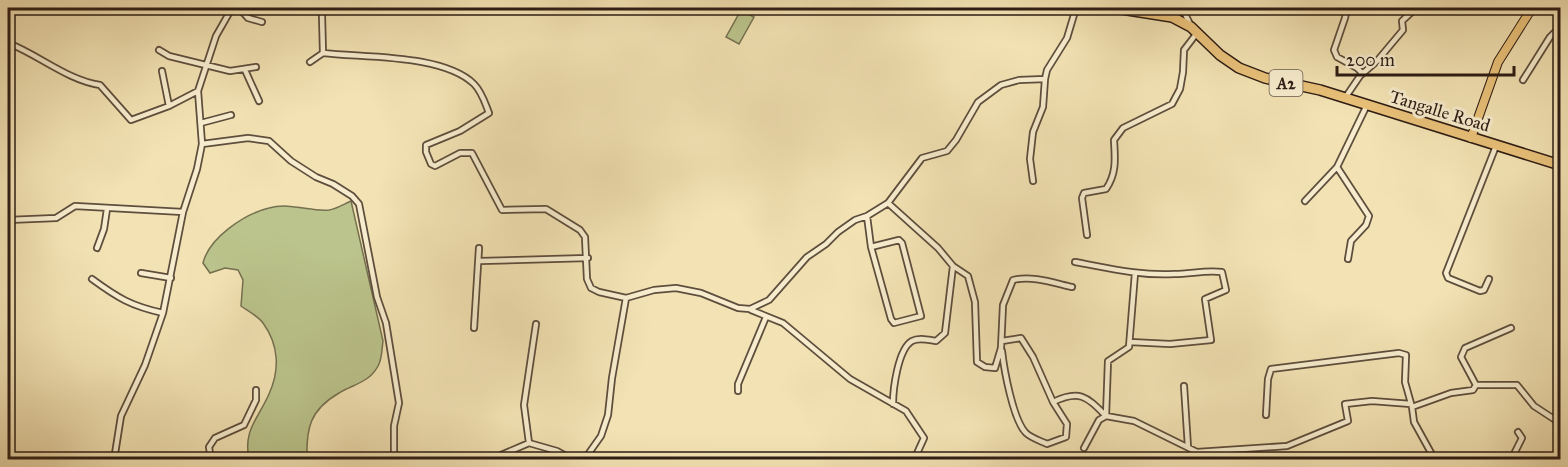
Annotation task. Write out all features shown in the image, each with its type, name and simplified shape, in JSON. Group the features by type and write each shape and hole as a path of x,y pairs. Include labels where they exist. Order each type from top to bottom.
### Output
{"highway":[{"name":"Tangalle Road","path":"1115,8 1172,17 1194,30 1220,55 1239,68 1265,78 1320,90 1560,165"}],"main road":[{"path":"1471,138 1498,62 1532,8"}],"street":[{"path":"114,459 121,416 145,365 163,313 183,212 197,169 202,144 198,90 216,36 232,8"},
{"path":"239,8 248,18 262,22"},
{"path":"319,8 322,15 323,53"},
{"path":"1033,181 1030,159 1033,132 1043,107 1047,70 1067,38 1076,8"},
{"path":"1159,14 1170,8"},
{"path":"1087,235 1082,198 1084,193 1106,189 1111,182 1116,166 1114,140 1123,128 1172,104 1180,89 1184,50 1194,30 1182,8"},
{"path":"1347,8 1334,50 1337,57 1358,68 1361,75"},
{"path":"1345,98 1361,75 1377,62 1403,30 1402,21 1416,8"},
{"path":"1523,80 1550,37 1560,27"},
{"path":"8,44 84,82 100,85 131,120 169,106 198,90"},
{"path":"159,50 169,56 205,67 230,71 256,68"},
{"path":"310,62 323,53 429,63 460,74 475,85 483,96 489,113 460,131 426,146 431,164 435,166 460,153 472,153 502,210 546,209 580,230 585,237 588,258 587,279 591,288 599,292 626,298 654,290 676,288 700,293 738,308 750,309 783,323 850,379 906,411 924,438 914,459"},
{"path":"245,70 259,101"},
{"path":"162,71 169,106"},
{"path":"750,309 769,300 807,257 837,232 888,203 922,158 947,152 978,102 1001,86 1018,80 1045,79"},
{"path":"1305,201 1337,166 1367,105"},
{"path":"201,123 231,115"},
{"path":"202,144 248,138 269,141 291,161 352,196 359,204 377,297 386,323 399,403 394,426 394,459"},
{"path":"1489,279 1484,290 1480,291 1448,278 1446,273 1496,146"},
{"path":"1337,166 1369,216 1366,225 1351,241 1348,259"},
{"path":"888,203 938,248 953,266 968,276 975,302 976,362 985,367 995,368 1002,341 1003,305 1013,280 1041,279 1072,287"},
{"path":"8,220 56,218 75,206 183,212"},
{"path":"97,248 104,229 107,209"},
{"path":"867,216 871,247 891,319 894,323 921,316 902,243 899,240 871,247"},
{"path":"474,328 475,294 480,261 479,248"},
{"path":"480,261 588,258"},
{"path":"1075,262 1135,273 1175,274 1204,270 1222,272 1226,290 1206,299 1212,340 1170,344 1130,342"},
{"path":"893,404 893,386 905,349 912,341 924,339 936,341 945,333 953,266"},
{"path":"141,273 171,278"},
{"path":"1106,416 1108,362 1129,347 1135,273"},
{"path":"92,279 120,299 163,313"},
{"path":"584,459 601,436 608,415 626,298"},
{"path":"738,391 738,384 766,317"},
{"path":"529,443 524,405 536,324"},
{"path":"1476,385 1461,357 1465,348 1511,328"},
{"path":"1001,348 1008,388 1026,432 1047,444 1066,437 1067,424 1053,402 1033,357 1021,338 1002,341"},
{"path":"1266,415 1268,379 1271,369 1399,352 1406,355 1405,382 1414,422 1435,459"},
{"path":"1053,402 1069,394 1090,399 1106,416 1134,421 1197,452 1287,446 1348,421 1345,404 1372,401 1411,406 1451,393 1473,390 1476,385"},
{"path":"1476,385 1517,385 1534,406 1560,423"},
{"path":"1184,386 1188,447"},
{"path":"211,459 209,447 215,438 244,425 256,400 256,390"},
{"path":"1084,448 1099,420 1106,416"},
{"path":"1511,459 1521,438 1518,432"},
{"path":"501,455 529,443 557,451 573,459"}],"green space":[{"path":"741,10 754,17 739,44 726,37"},
{"path":"351,201 383,341 379,364 367,379 329,399 316,413 309,429 307,459 249,459 250,432 273,385 276,367 275,349 263,323 241,306 243,280 238,270 225,268 210,273 203,263 212,245 220,236 239,221 259,211 277,206 329,210"}]}
